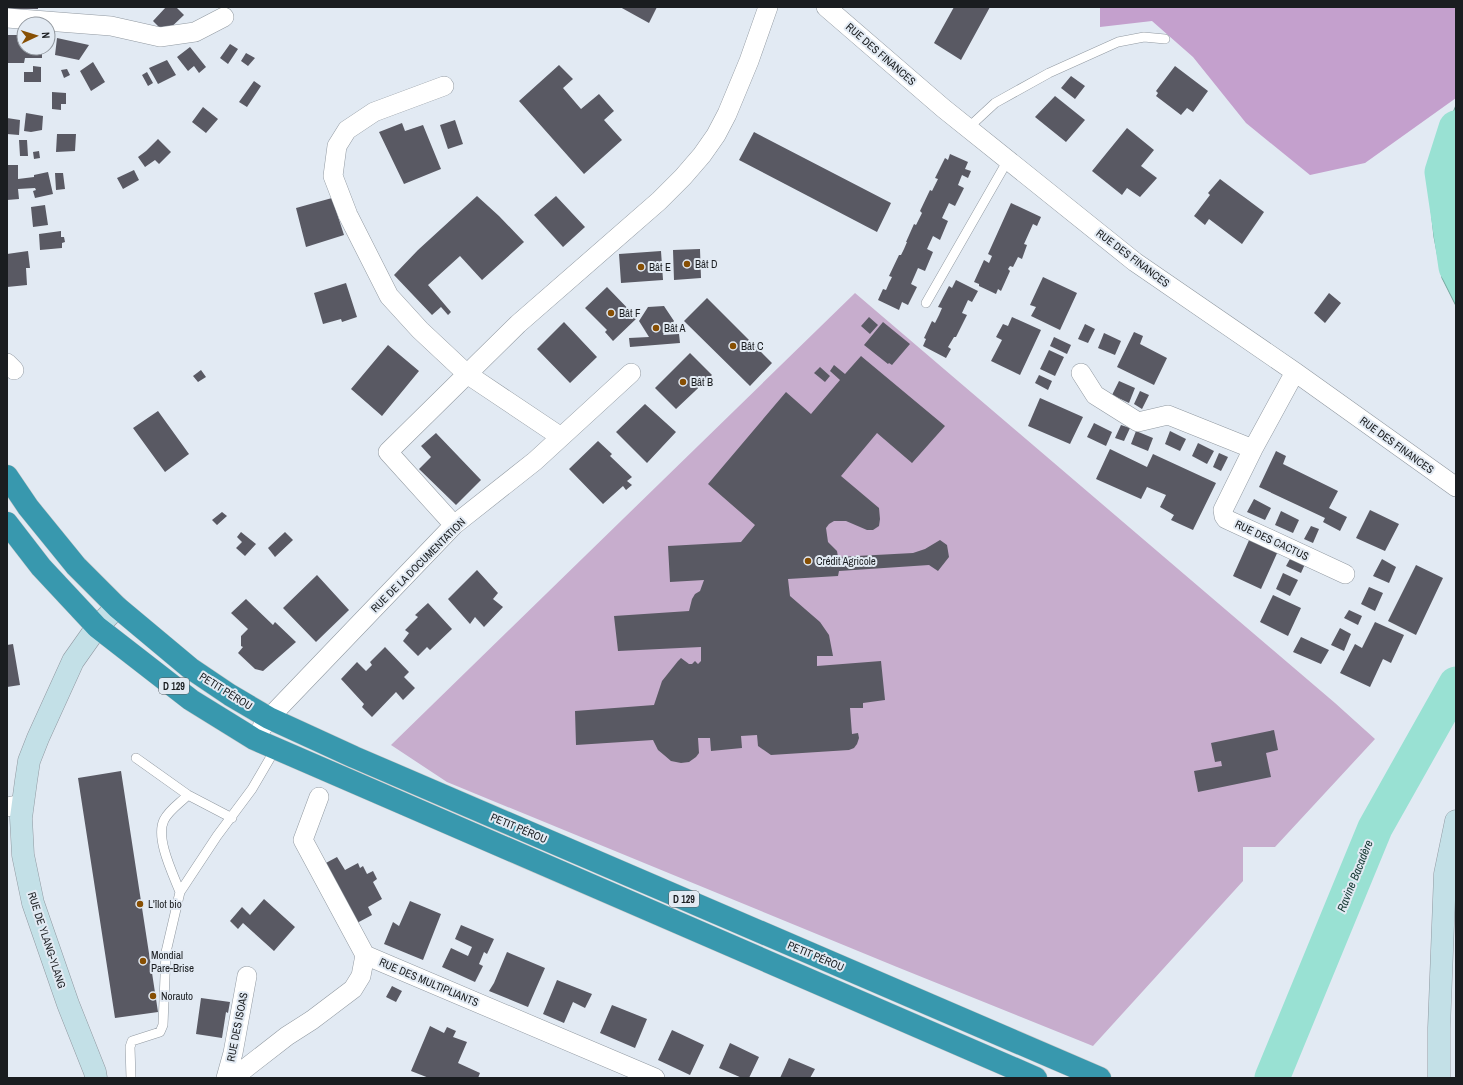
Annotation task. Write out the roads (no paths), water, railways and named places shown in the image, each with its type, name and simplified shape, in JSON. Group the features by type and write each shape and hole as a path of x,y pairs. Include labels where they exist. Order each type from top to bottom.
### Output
{"highway":[{"name":"PETIT PÉROU","path":"7,476 28,507 76,566 116,607 190,668 230,695 269,718 362,761 1100,1078"},
{"name":"D 129","path":"7,522 41,568 98,627 191,700 254,739 1036,1078"}],"street":[{"path":"454,526 388,452 518,324 659,201 702,155 716,135 727,114 749,61 768,7"},
{"name":"RUE DES FINANCES","path":"826,7 943,108 1135,262 1295,372 1456,487"},
{"path":"7,18 111,26 160,37 195,32 224,17"},
{"path":"444,86 374,112 346,130 337,146 333,176 348,215 389,296 420,330 467,374 561,437"},
{"name":"RUE DES CACTUS","path":"1295,372 1253,449 1223,510 1224,516 1226,519 1345,574"},
{"name":"RUE DE LA DOCUMENTATION","path":"254,739 269,718 454,526 535,461 631,373"},
{"path":"1081,373 1095,395 1138,422 1168,415 1253,449"},
{"name":"RUE DE YLANG-YLANG","path":"96,1078 68,1004 33,903 23,855 21,831 15,805 38,738 73,661 98,627 116,607"},
{"name":"RUE DES MULTIPLIANTS","path":"319,796 303,840 365,955 655,1078"},
{"path":"1439,1078 1439,1028 1445,874 1456,821"},
{"path":"233,1078 287,1036 312,1020 354,989 361,976 365,955"},
{"name":"RUE DES ISOAS","path":"226,1078 233,1053 247,976"}],"lane":[{"path":"968,128 995,103 1056,70 1118,42 1144,37 1165,40"},
{"path":"926,303 1008,160"},
{"path":"131,1078 130,1047 132,1041 160,1032 163,1025 166,952 180,892 217,836 232,818 252,789 276,748"},
{"path":"136,758 188,795 232,818"},
{"path":"180,892 165,855 162,828 163,821 169,813 188,795"}],"waterway":[{"path":"1456,128 1442,172 1456,267"},
{"name":"Ravine Bacadère","path":"1272,1078 1375,828 1456,684"}],"place":[{"name":"Bât D","path":"687,264"},
{"name":"Bât E","path":"641,267"},
{"name":"Bât F","path":"611,313"},
{"name":"Bât A","path":"656,328"},
{"name":"Bât C","path":"733,346"},
{"name":"Bât B","path":"683,382"},
{"name":"Crédit Agricole","path":"808,561"},
{"name":"L'îlot bio","path":"140,904"},
{"name":"Mondial Pare-Brise","path":"143,961"},
{"name":"Norauto","path":"153,996"}]}
